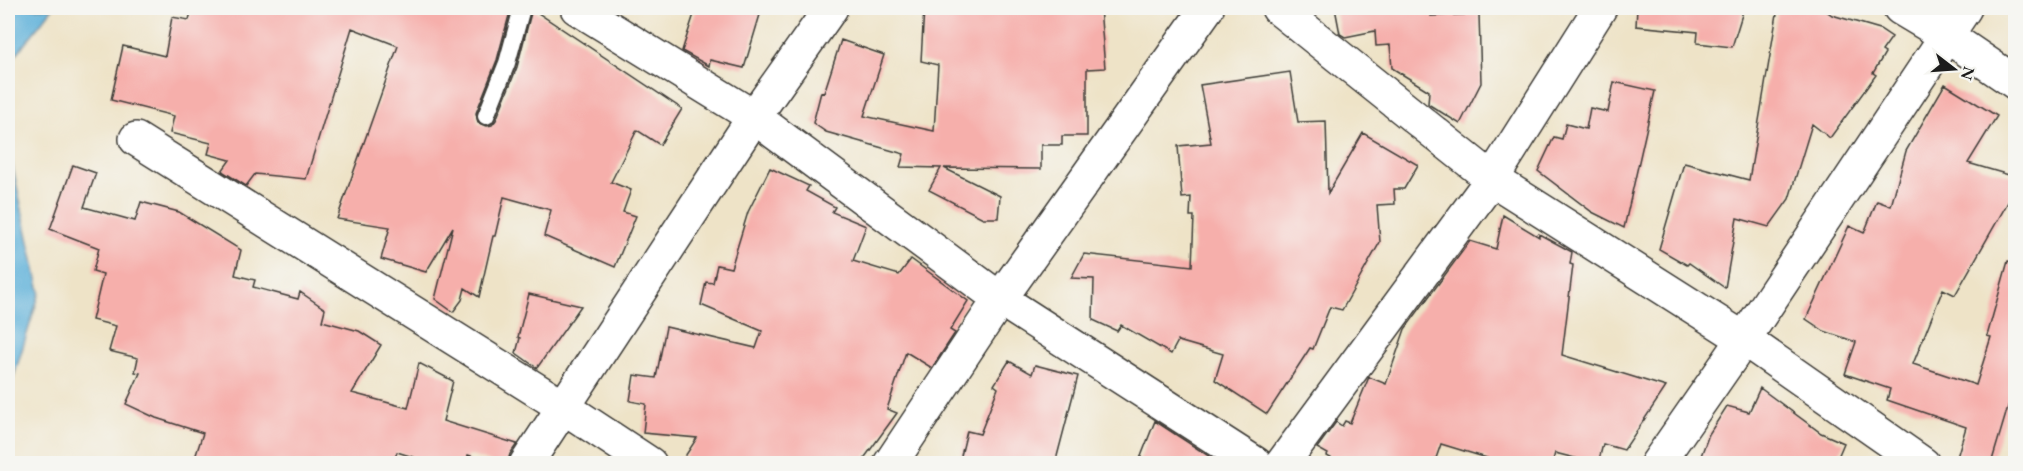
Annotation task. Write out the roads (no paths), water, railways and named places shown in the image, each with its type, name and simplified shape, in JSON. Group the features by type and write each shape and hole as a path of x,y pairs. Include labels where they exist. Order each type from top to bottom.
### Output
{"street":[{"path":"577,8 754,117 1000,299 1256,464"},
{"path":"526,464 754,117 831,8"},
{"path":"890,464 1000,299 1207,8"},
{"path":"1278,8 1492,178 1744,339 1923,464"},
{"path":"1282,464 1492,178 1600,8"},
{"path":"1900,8 1947,36 2016,83"},
{"path":"1658,464 1965,8"},
{"path":"136,139 562,406 650,464"}],"lane":[{"path":"486,116 507,63 522,8"}],"water":[{"path":"8,8 53,8 8,65"},
{"path":"8,128 12,164 40,292 8,395"}]}
